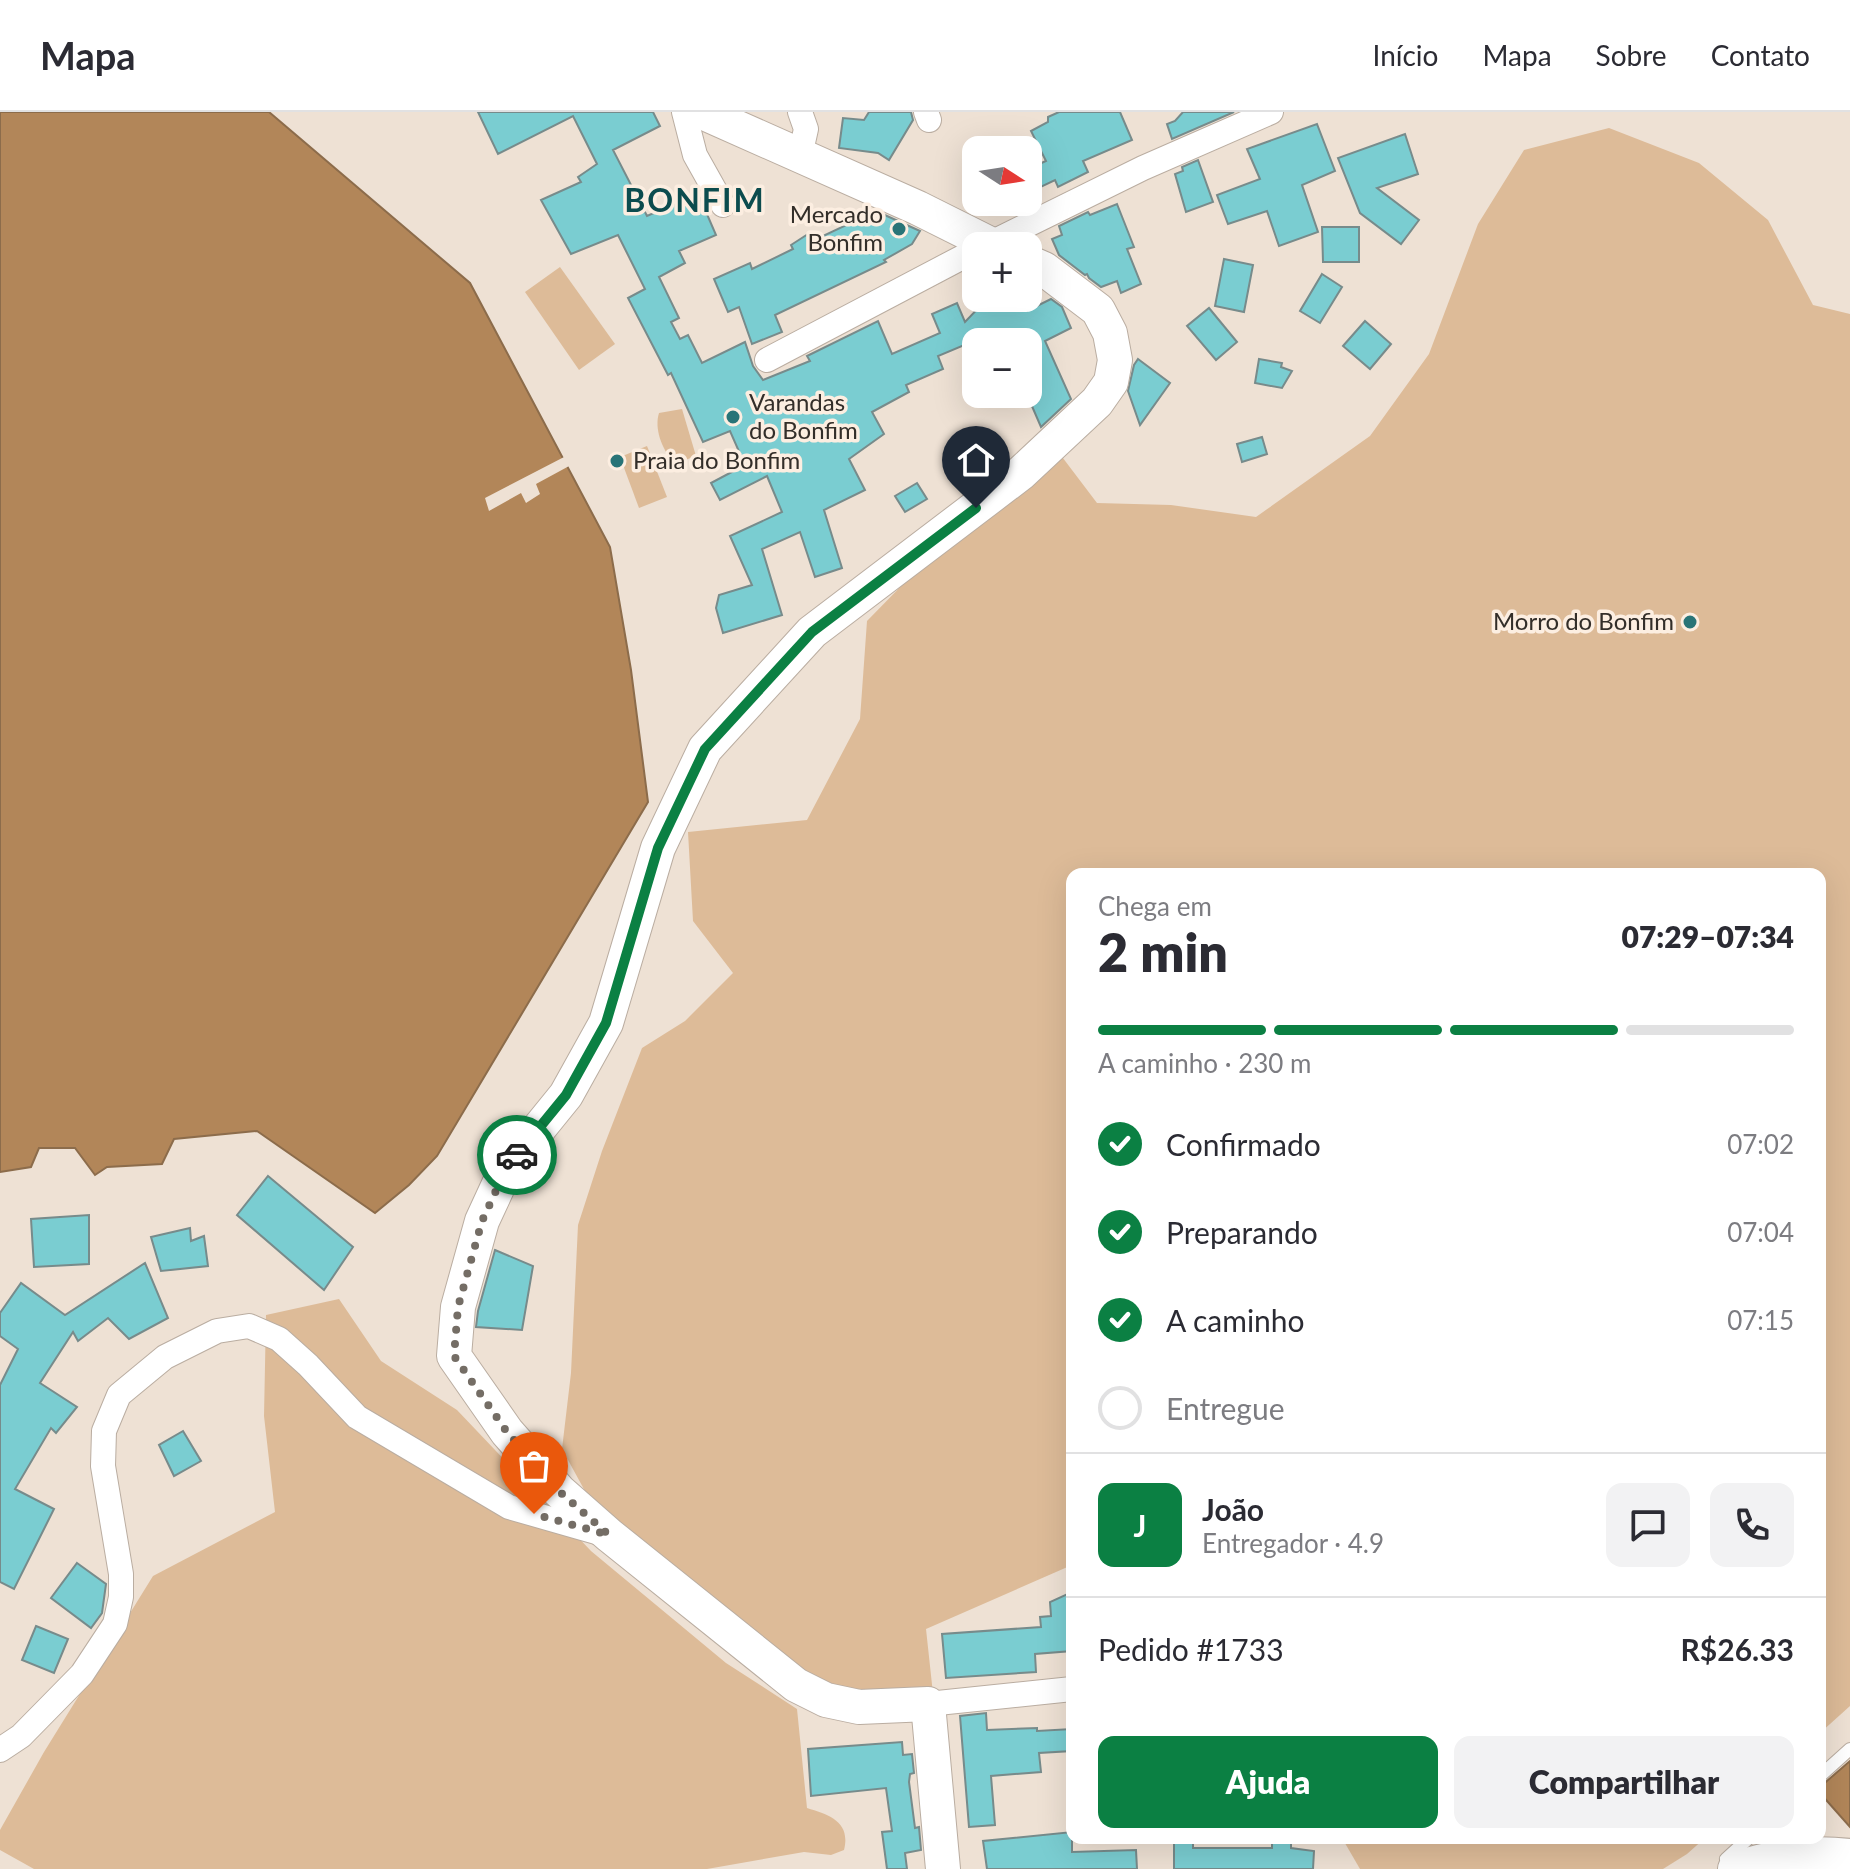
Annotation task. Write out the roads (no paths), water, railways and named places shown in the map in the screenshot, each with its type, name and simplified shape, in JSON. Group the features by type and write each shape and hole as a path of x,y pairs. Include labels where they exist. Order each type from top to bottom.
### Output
{"main road":[{"path":"702,112 918,208 962,233"},
{"path":"943,1869 928,1704 859,1707 826,1700 796,1685 559,1491 507,1432 454,1356 458,1307 482,1221 506,1169 566,1095 606,1023 658,848 705,749 812,632 1020,474 1097,402 1111,382 1115,360 1110,333 1098,310 1042,268"},
{"path":"1733,1869 1769,1857 1827,1853 1850,1856"}],"street":[{"path":"684,112 695,155 723,205"},
{"path":"800,112 806,129 800,156"},
{"path":"1014,232 1143,168 1271,112"},
{"path":"767,360 962,258"},
{"path":"0,1750 21,1736 82,1674 115,1624 121,1597 121,1574 103,1466 104,1431 119,1395 165,1357 217,1331 249,1326 279,1339 357,1417 509,1507 609,1535"},
{"path":"928,1704 1066,1690"}],"lane":[{"path":"1826,1771 1850,1749"},
{"path":"1733,1869 1726,1859 1742,1844"}],"place":[{"name":"Mercado Bonfim","path":"899,229"},
{"name":"Varandas do Bonfim","path":"733,417"},
{"name":"Praia do Bonfim","path":"617,461"},
{"name":"Morro do Bonfim","path":"1690,622"}],"district":[{"name":"BONFIM","path":"695,201"}]}
